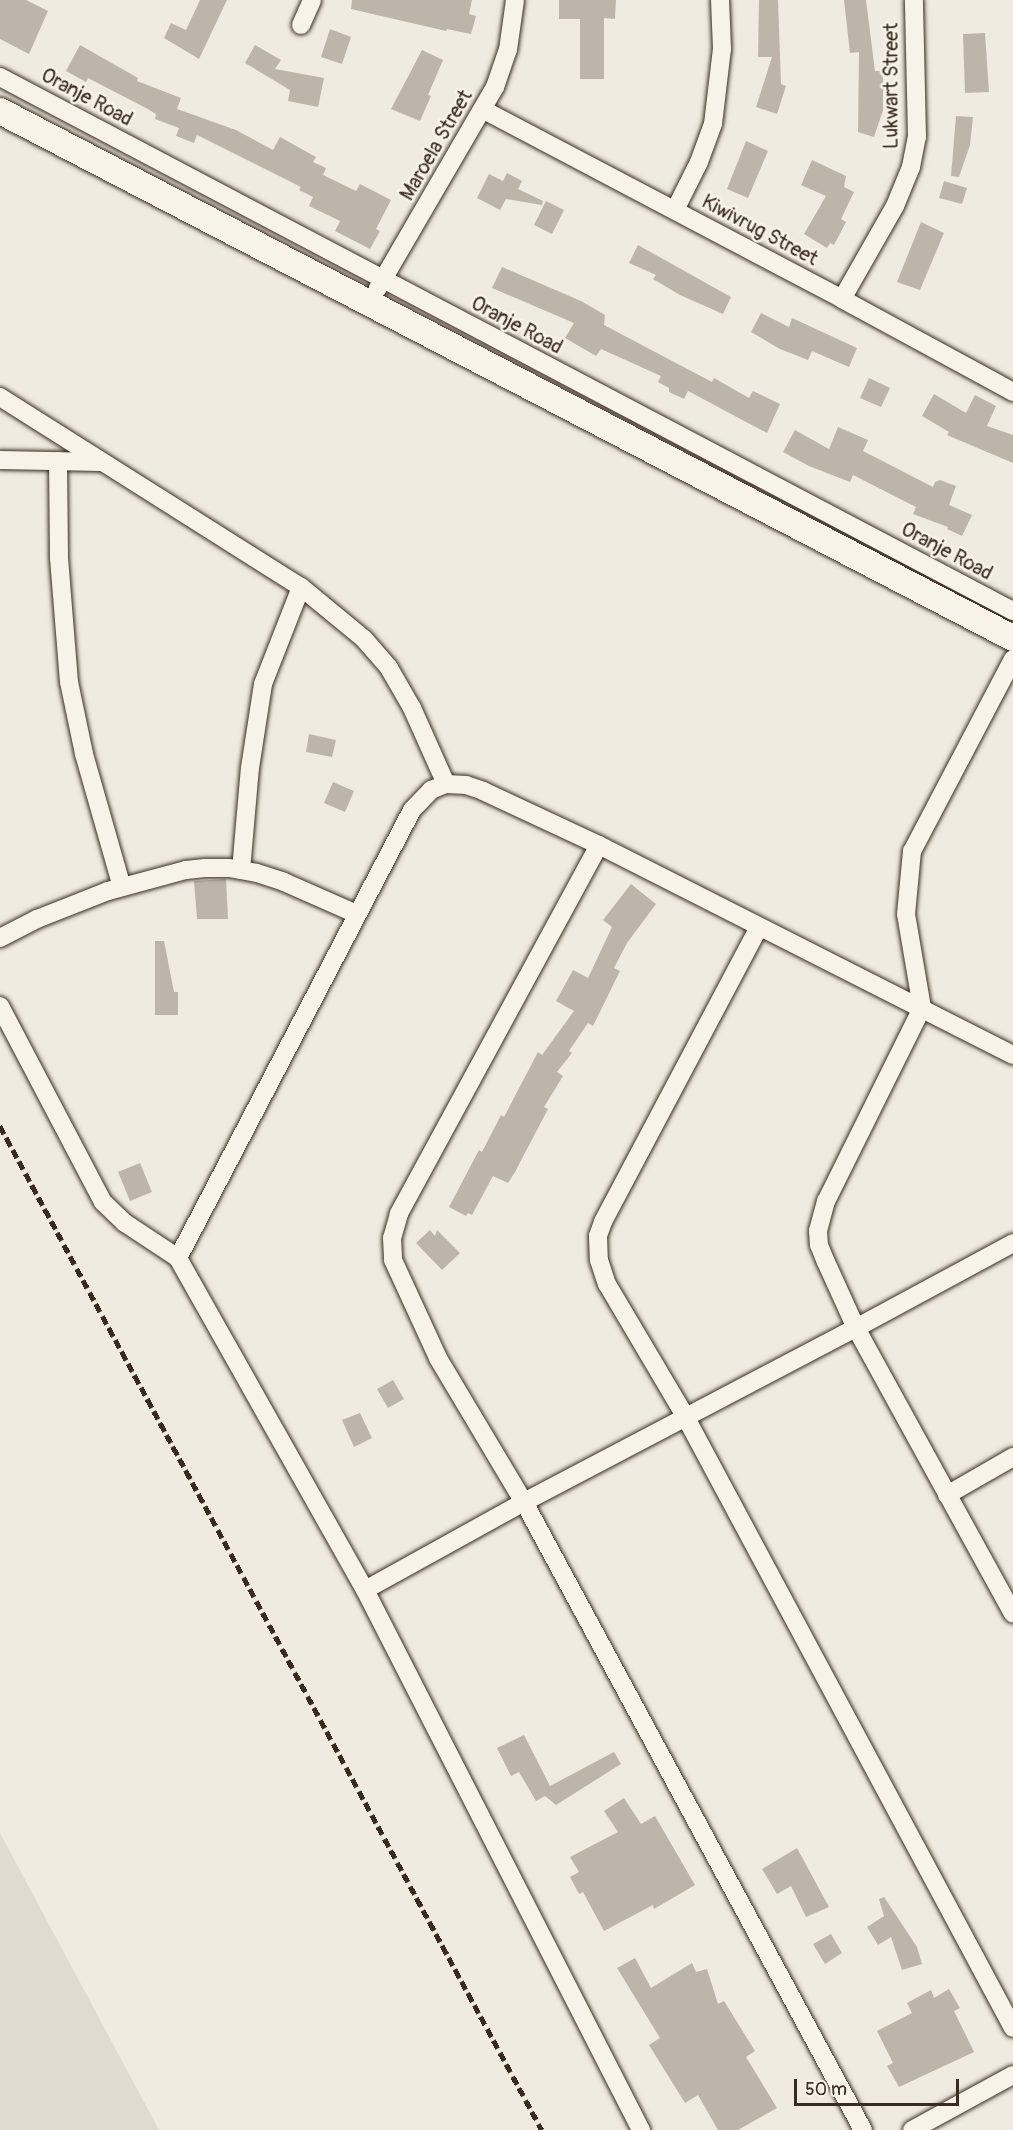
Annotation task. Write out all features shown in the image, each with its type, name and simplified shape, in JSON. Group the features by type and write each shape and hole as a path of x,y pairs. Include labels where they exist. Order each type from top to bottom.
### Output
{"street":[{"path":"301,25 312,0"},
{"name":"Maroela Street","path":"370,303 484,110 508,50 515,0"},
{"path":"675,210 699,162 713,124 722,49 720,0"},
{"name":"Lukwart Street","path":"842,298 895,206 911,167 918,137 914,0"},
{"name":"Oranje Road","path":"0,77 1013,611"},
{"name":"Kiwivrug Street","path":"484,110 842,298 1013,392"},
{"path":"0,111 1013,638"},
{"path":"0,397 301,587 364,639 389,668 412,708 446,783"},
{"path":"0,460 100,462"},
{"path":"58,461 59,558 69,682 84,754 122,887"},
{"path":"241,870 250,768 263,684 301,587"},
{"path":"1013,658 912,851 906,914 922,1008 826,1201 818,1230 819,1245 856,1328 1013,1614"},
{"path":"178,1258 412,810 431,790 446,783 465,785 483,791 599,845 1013,1055"},
{"path":"599,845 399,1214 392,1238 393,1260 398,1276 438,1359 524,1502 864,2130"},
{"path":"0,938 37,919 122,887 186,870 217,868 241,870 284,882 357,914"},
{"path":"759,927 603,1222 598,1236 599,1260 607,1284 685,1416 1013,2028"},
{"path":"0,1006 103,1202 125,1223 178,1258 366,1590 641,2130"},
{"path":"366,1590 524,1502 1013,1243"},
{"path":"947,1495 1013,1457"},
{"path":"912,2130 1013,2075"}],"shaded area":[{"path":"0,1833 159,2130 0,2130"}],"building":[{"path":"0,0 26,0 48,11 29,54 0,39"},
{"path":"200,0 227,0 199,59 164,38 171,23 186,30"},
{"path":"352,0 472,0 469,14 476,16 471,34 447,29 446,31 351,9"},
{"path":"559,0 616,0 615,19 604,18 604,79 580,79 580,19 559,19"},
{"path":"759,0 778,0 781,84 786,86 777,114 756,107 772,57 758,57"},
{"path":"844,0 866,0 875,71 883,71 883,110 874,137 858,132 859,52 850,53"},
{"path":"330,29 351,37 342,64 321,57"},
{"path":"985,33 989,92 965,93 963,34"},
{"path":"80,45 138,78 137,81 181,98 177,109 236,130 273,150 280,137 316,157 313,162 326,168 323,175 356,191 360,184 391,200 376,229 380,231 370,249 335,231 340,221 309,206 313,197 299,190 301,187 197,135 194,143 176,136 179,128 155,119 156,114 146,108 88,78 86,82 66,71"},
{"path":"255,45 281,60 275,69 324,78 318,107 288,101 290,90 245,63"},
{"path":"422,50 443,60 420,121 391,109"},
{"path":"956,116 973,117 970,145 959,177 951,176"},
{"path":"746,141 768,151 748,198 727,189"},
{"path":"812,160 846,176 844,187 854,192 841,219 846,222 834,245 830,243 827,248 804,234 826,196 801,185"},
{"path":"507,173 522,181 518,189 543,201 542,205 506,199 500,210 477,198 489,174 503,181"},
{"path":"944,181 967,188 962,204 939,198"},
{"path":"546,201 564,210 552,234 534,225"},
{"path":"921,222 944,233 920,290 897,282"},
{"path":"638,245 731,297 723,314 680,295 653,279 656,275 629,263"},
{"path":"502,267 581,301 605,315 604,325 712,382 714,378 749,398 753,391 780,404 767,433 688,391 684,399 669,392 669,388 658,382 661,376 601,349 596,356 565,338 574,323 492,288"},
{"path":"761,313 789,327 792,318 857,348 849,367 812,351 808,360 780,349 751,332"},
{"path":"869,378 890,388 881,407 860,398"},
{"path":"934,394 966,413 975,395 996,406 987,426 1013,435 1013,463 947,435 949,432 922,416"},
{"path":"838,427 868,440 863,451 933,487 935,482 940,480 956,486 949,505 972,515 962,536 947,529 948,527 913,514 916,507 853,475 850,482 809,466 783,452 795,430 829,449"},
{"path":"309,734 336,740 332,757 306,752"},
{"path":"333,782 354,791 345,812 324,803"},
{"path":"226,879 228,919 197,919 194,881"},
{"path":"631,884 656,904 627,943 614,968 620,971 593,1026 588,1023 569,1051 572,1053 557,1072 563,1076 544,1107 548,1109 515,1172 508,1183 493,1176 472,1215 468,1213 466,1216 449,1207 479,1150 482,1152 501,1115 504,1117 538,1052 542,1055 574,1011 556,1001 573,970 588,978 612,927 603,920"},
{"path":"155,941 164,941 174,992 178,992 178,1015 155,1015"},
{"path":"140,1163 152,1192 130,1201 118,1172"},
{"path":"430,1230 435,1236 437,1230 460,1253 442,1270 416,1243"},
{"path":"393,1380 404,1399 388,1408 377,1389"},
{"path":"360,1413 372,1438 354,1447 342,1420"},
{"path":"524,1735 550,1786 614,1752 621,1764 556,1805 545,1796 536,1801 519,1772 511,1776 497,1748"},
{"path":"624,1798 641,1824 655,1816 695,1885 654,1909 653,1905 604,1931 583,1892 579,1894 570,1877 579,1872 570,1857 618,1832 604,1811"},
{"path":"797,1848 829,1907 806,1917 791,1886 777,1894 762,1869"},
{"path":"884,1897 917,1947 922,1964 902,1970 891,1937 878,1945 867,1927 884,1916 879,1899"},
{"path":"831,1934 842,1953 825,1964 813,1944"},
{"path":"635,1958 651,1988 692,1963 696,1972 707,1969 718,2004 724,2001 755,2051 746,2057 777,2108 738,2130 718,2130 698,2095 685,2103 649,2045 660,2038 617,1968"},
{"path":"949,1989 960,2008 954,2011 974,2052 899,2087 887,2066 893,2063 877,2031 912,2013 907,2003 931,1990 934,1998"}],"railway":[{"path":"0,1126 542,2130"}]}
